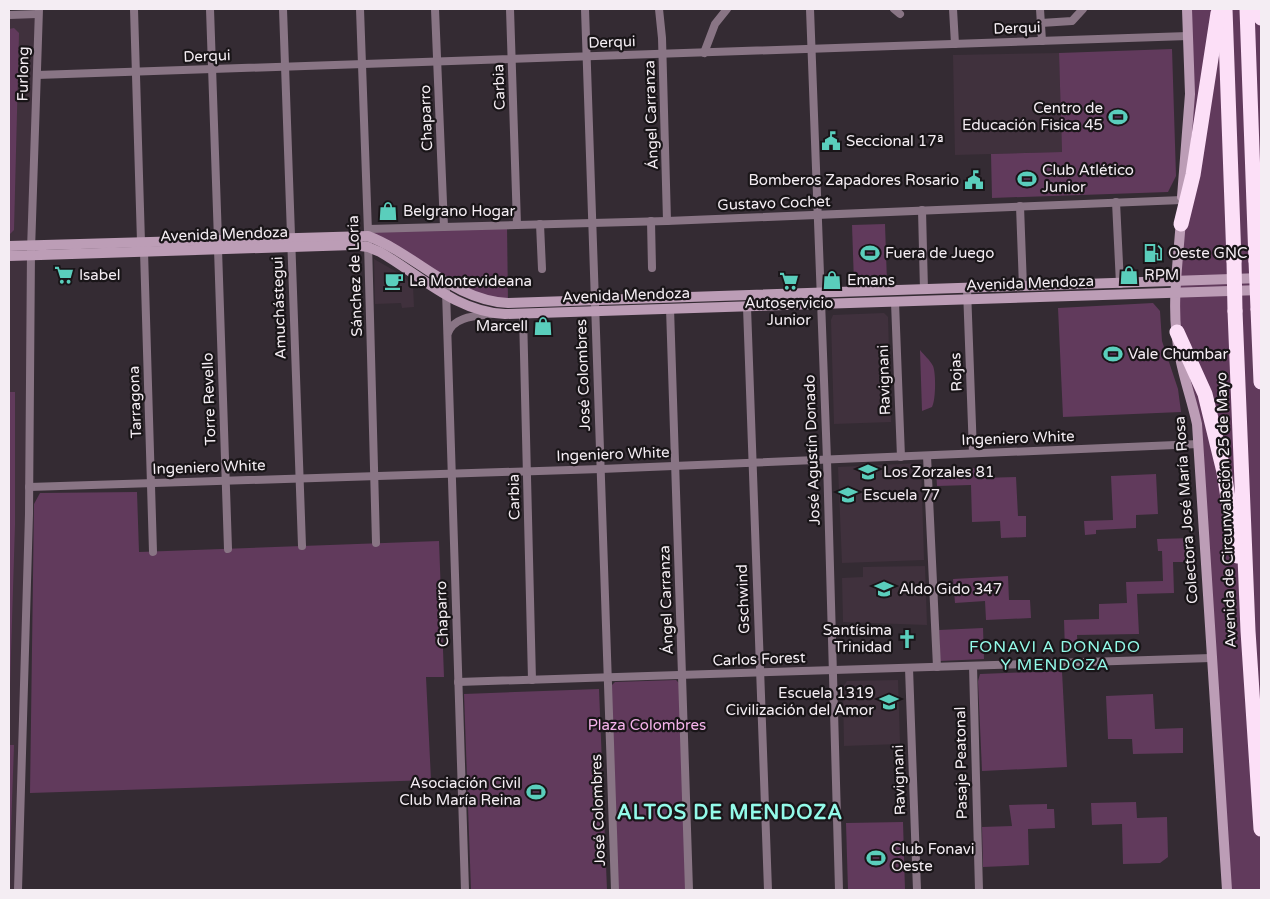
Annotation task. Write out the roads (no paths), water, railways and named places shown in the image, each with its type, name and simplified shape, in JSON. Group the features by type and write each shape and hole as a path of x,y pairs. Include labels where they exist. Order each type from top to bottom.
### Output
{"highway":[{"path":"1181,224 1194,175 1218,9"},
{"name":"Avenida de Circunvalación 25 de Mayo","path":"1225,9 1248,631 1261,829"},
{"path":"1247,9 1261,382"},
{"path":"1259,9 1261,18"},
{"path":"1177,332 1205,394 1224,472 1248,631"}],"main road":[{"name":"Colectora José María Rosa","path":"1187,9 1190,94 1175,293 1180,357 1197,424 1199,444 1227,890"},
{"name":"Avenida Mendoza","path":"368,237 401,264 460,303 495,314 524,314 595,306 820,299 895,302 1023,287 1261,278"},
{"name":"Avenida Mendoza","path":"9,246 31,250 290,242 368,237 403,252 445,282 479,298 496,302 595,306 670,308 747,306 924,290 1042,297 1261,290"},
{"name":"Avenida Mendoza","path":"9,256 31,250"},
{"path":"1042,286 1042,297"}],"street":[{"name":"Tarragona","path":"134,9 153,552"},
{"name":"Torre Revello","path":"210,9 228,549"},
{"name":"Amuchástegui","path":"283,9 302,546"},
{"name":"Sánchez de Loria","path":"360,9 376,544"},
{"name":"Chaparro","path":"435,9 444,227"},
{"name":"Carbia","path":"510,9 517,225"},
{"name":"José Colombres","path":"585,9 615,890"},
{"name":"Ángel Carranza","path":"659,9 663,54 668,221"},
{"path":"704,53 716,24 727,9"},
{"name":"José Agustín Donado","path":"810,9 827,460 839,890"},
{"path":"953,9 955,44"},
{"path":"1040,9 1042,41"},
{"path":"1041,23 1072,21 1083,9"},
{"path":"9,15 37,10"},
{"name":"Furlong","path":"18,890 29,487 31,250 37,75 37,10"},
{"name":"Derqui","path":"37,75 1188,36"},
{"name":"Gustavo Cochet","path":"368,237 444,227 668,221 1182,200"},
{"path":"1116,202 1120,284"},
{"path":"1020,206 1023,287"},
{"path":"922,210 924,290"},
{"path":"651,221 652,268"},
{"path":"540,224 542,269"},
{"name":"Chaparro","path":"445,282 464,890"},
{"name":"Rojas","path":"967,294 973,453"},
{"name":"Ravignani","path":"895,302 901,457"},
{"name":"Gschwind","path":"747,306 768,890"},
{"name":"Ángel Carranza","path":"670,308 689,890"},
{"path":"447,337 451,326 460,320 495,314"},
{"name":"Carbia","path":"524,314 532,680"},
{"name":"Ingeniero White","path":"29,487 451,472 600,469 1199,444"},
{"path":"927,456 937,667"},
{"name":"Carlos Forest","path":"458,682 1211,658"},
{"name":"Pasaje Peatonal","path":"973,666 978,890"},
{"name":"Ravignani","path":"909,668 917,890"}],"place":[{"name":"Centro de Educación Fisica 45","path":"1118,117"},
{"name":"Seccional 17ª","path":"831,141"},
{"name":"Club Atlético Junior","path":"1027,179"},
{"name":"Bomberos Zapadores Rosario","path":"974,180"},
{"name":"Belgrano Hogar","path":"388,211"},
{"name":"Fuera de Juego","path":"870,253"},
{"name":"Oeste GNC","path":"1153,253"},
{"name":"Isabel","path":"64,275"},
{"name":"RPM","path":"1129,275"},
{"name":"Emans","path":"832,280"},
{"name":"La Montevideana","path":"394,281"},
{"name":"Autoservicio Junior","path":"789,281"},
{"name":"Marcell","path":"543,326"},
{"name":"Vale Chumbar","path":"1113,354"},
{"name":"Los Zorzales 81","path":"868,472"},
{"name":"Escuela 77","path":"848,495"},
{"name":"Aldo Gido 347","path":"884,589"},
{"name":"Santísima Trinidad","path":"907,639"},
{"name":"Escuela 1319 Civilización del Amor","path":"889,702"},
{"name":"Asociación Civil Club María Reina","path":"536,792"},
{"name":"Club Fonavi Oeste","path":"876,858"}],"district":[{"name":"FONAVI A DONADO Y MENDOZA","path":"1055,655"},
{"name":"ALTOS DE MENDOZA","path":"730,812"}],"park label":[{"name":"Plaza Colombres","path":"647,725"}]}
